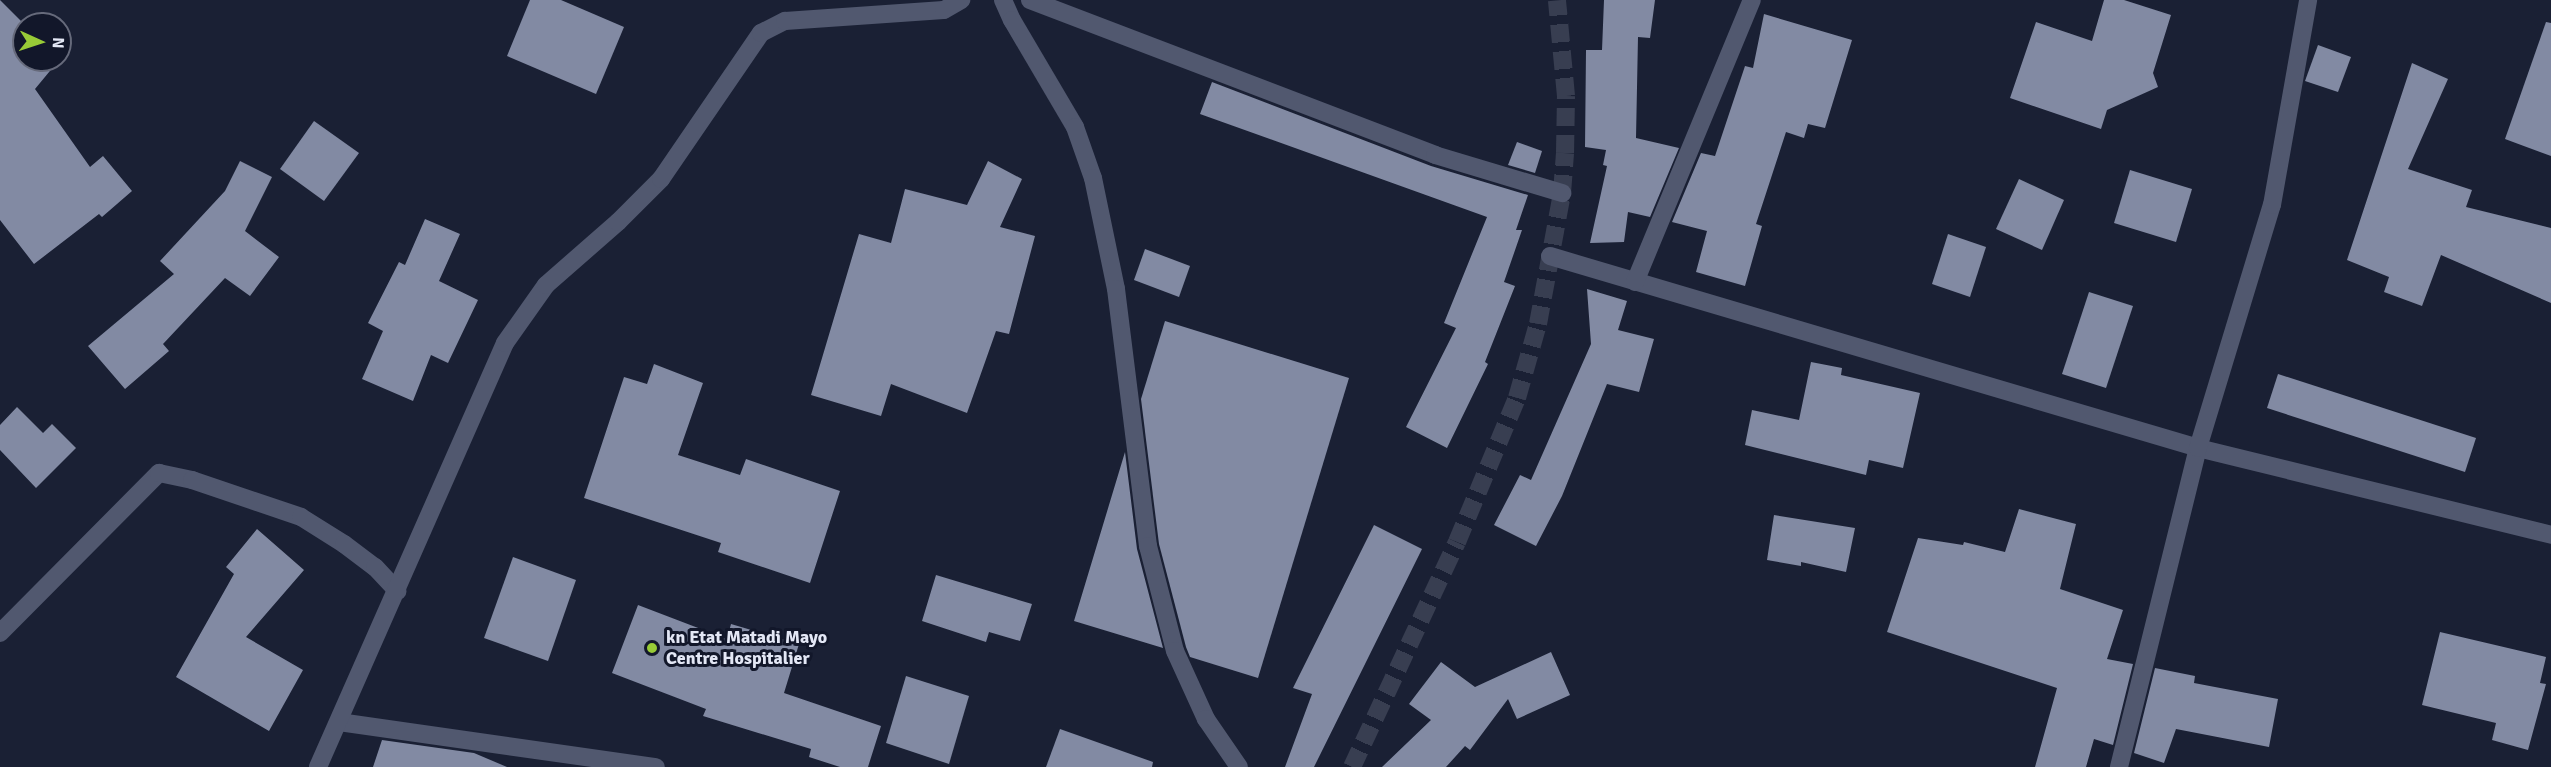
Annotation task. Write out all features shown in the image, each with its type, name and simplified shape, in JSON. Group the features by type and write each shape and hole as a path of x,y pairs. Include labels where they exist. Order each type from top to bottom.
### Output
{"street":[{"path":"318,767 505,343 546,285 618,222 661,179 761,33 785,21 944,10 961,0"},
{"path":"1003,0 1012,20 1075,127 1093,178 1116,289 1148,546 1175,651 1206,719 1239,767"},
{"path":"1030,0 1435,155 1562,193"},
{"path":"1635,282 1752,0"},
{"path":"2119,767 2198,448 2272,205 2308,0"},
{"path":"1550,256 2198,448 2551,535"},
{"path":"0,633 159,473 192,480 301,517 367,561 397,591"},
{"path":"339,722 656,767"}],"building":[{"path":"0,0 12,12 12,72 49,72 35,89 90,167 103,156 132,191 102,217 99,214 34,264 0,220"},
{"path":"530,0 561,0 624,27 596,94 507,56"},
{"path":"1604,0 1655,0 1650,38 1638,37 1636,138 1679,148 1650,217 1628,212 1624,242 1590,243 1607,166 1603,165 1606,150 1585,147 1586,50 1602,50"},
{"path":"2104,0 2124,0 2171,15 2153,73 2158,87 2107,110 2101,129 2010,98 2036,22 2092,41"},
{"path":"1764,14 1852,40 1825,128 1808,124 1804,138 1786,132 1756,224 1762,226 1745,286 1696,272 1707,231 1672,222 1701,153 1715,156 1745,66 1753,68"},
{"path":"2546,22 2551,23 2551,156 2505,139"},
{"path":"2318,45 2351,57 2338,92 2305,81"},
{"path":"2412,63 2448,79 2408,169 2472,190 2466,207 2551,228 2551,303 2441,255 2422,306 2384,292 2389,277 2347,260"},
{"path":"1212,82 1431,166 1528,195 1516,230 1522,230 1504,282 1515,286 1485,362 1488,364 1447,448 1406,427 1456,328 1444,323 1487,217 1200,114"},
{"path":"314,121 359,153 324,201 280,169"},
{"path":"1517,142 1542,151 1535,173 1508,165"},
{"path":"240,161 272,177 245,231 279,257 250,296 225,278 163,344 169,351 125,389 88,346 174,274 160,261 225,191"},
{"path":"988,161 1022,179 1000,227 1035,236 1009,334 996,331 967,413 891,384 881,416 811,395 859,234 891,243 905,189 967,205"},
{"path":"2130,170 2192,189 2176,242 2114,223"},
{"path":"2019,179 2064,200 2042,250 1996,229"},
{"path":"425,219 460,234 439,281 478,300 448,363 431,355 413,401 362,379 383,331 368,323 399,262 405,265"},
{"path":"1948,234 1986,247 1970,297 1932,284"},
{"path":"1145,249 1190,266 1179,297 1134,280"},
{"path":"1587,289 1627,301 1618,330 1654,339 1639,392 1607,384 1562,496 1536,546 1494,525 1520,475 1531,480 1591,344"},
{"path":"2089,292 2133,306 2106,388 2062,374"},
{"path":"1165,321 1349,378 1258,678 1190,657 1159,544 1141,399"},
{"path":"1811,362 1842,368 1841,375 1920,393 1903,468 1869,460 1866,475 1745,445 1752,410 1799,420"},
{"path":"654,364 703,383 678,455 740,475 746,459 840,491 810,583 718,552 721,543 584,498 624,377 647,384"},
{"path":"2278,374 2476,438 2465,472 2267,408"},
{"path":"17,407 43,433 52,424 76,448 36,488 0,450 0,425"},
{"path":"1125,452 1137,549 1163,648 1074,621"},
{"path":"2019,509 2076,524 2060,589 2123,610 2107,659 2133,664 2113,745 2094,739 2086,767 2035,767 2057,688 1887,632 1918,538 1963,545 1964,542 2005,552"},
{"path":"1774,515 1855,528 1846,572 1801,562 1801,566 1767,560"},
{"path":"1374,525 1422,549 1314,767 1285,767 1312,694 1293,688"},
{"path":"257,529 304,570 246,637 303,670 269,731 176,677 234,574 226,567"},
{"path":"513,557 576,580 548,661 484,638"},
{"path":"936,575 1032,604 1020,641 989,632 986,642 922,621"},
{"path":"638,605 727,639 731,624 799,644 784,693 881,726 868,767 840,767 809,757 811,749 703,716 706,709 612,673"},
{"path":"2440,632 2546,657 2540,683 2546,684 2528,750 2492,740 2496,723 2422,705"},
{"path":"1551,652 1570,695 1517,719 1508,699 1470,750 1465,746 1446,767 1382,767 1431,720 1409,704 1441,662 1475,687"},
{"path":"2155,668 2195,676 2194,683 2278,699 2269,747 2176,729 2164,763 2134,753"},
{"path":"906,676 969,696 949,764 886,743"},
{"path":"1060,729 1153,762 1152,767 1046,767"},
{"path":"382,740 474,753 507,767 373,767"}],"tunnel":[{"path":"1352,767 1457,542 1517,398 1538,324 1562,193 1565,153 1566,96 1557,0"}],"place":[{"name":"kn Etat Matadi Mayo Centre Hospitalier","path":"652,648"}]}
